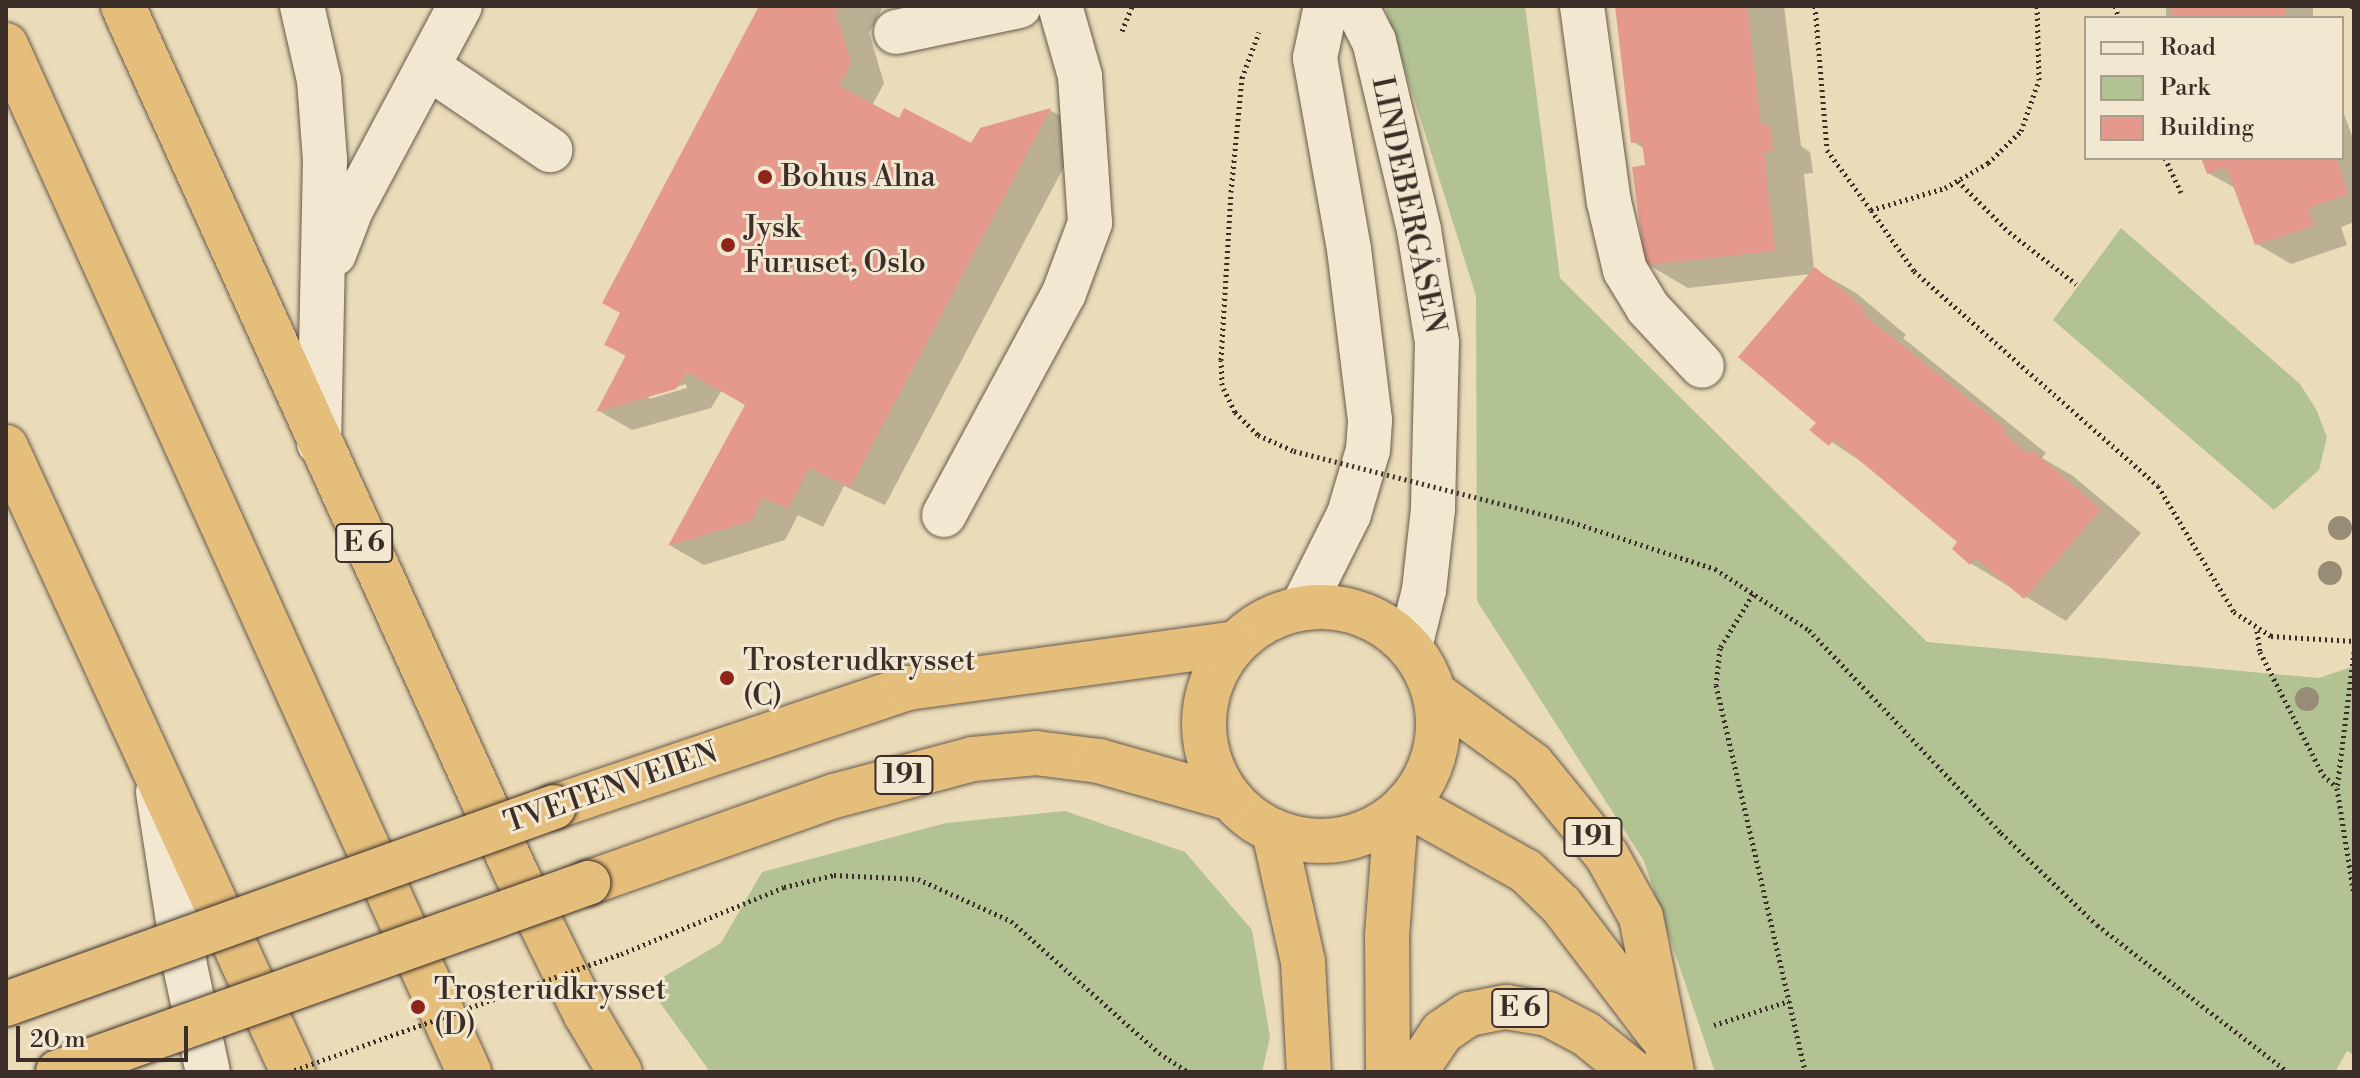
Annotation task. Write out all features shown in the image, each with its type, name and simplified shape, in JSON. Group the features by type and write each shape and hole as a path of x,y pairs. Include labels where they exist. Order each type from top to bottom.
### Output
{"highway":[{"name":"E 6","path":"123,6 516,873 586,1015 620,1072"},
{"path":"6,45 469,1072"},
{"path":"6,447 291,1072"},
{"name":"TVETENVEIEN","path":"58,1072 834,796 973,759 1036,753 1099,761 1229,798 1274,832 1305,840 1338,840 1368,831 1401,809 1428,771 1435,745 1434,693 1410,647 1361,613 1302,608 1266,620 1235,643 1208,692 1204,719 1206,748 1229,798"},
{"name":"TVETENVEIEN","path":"6,1004 554,807 908,688 1235,643"},
{"name":"TVETENVEIEN","path":"1434,693 1532,764 1607,856 1641,917 1667,1055"},
{"name":"E 6","path":"1397,1071 1387,935 1401,809"},
{"name":"TVETENVEIEN","path":"1401,809 1526,871 1561,905 1667,1055"},
{"path":"1274,832 1303,962 1310,1060"},
{"name":"E 6","path":"1397,1071 1442,1032 1469,1014 1506,1007 1548,1014 1586,1034 1633,1072"}],"street":[{"path":"302,6 319,80 326,275 319,443"},
{"path":"326,275 351,210 460,6"},
{"path":"896,32 1019,6"},
{"path":"944,515 1064,293 1090,223 1080,76 1060,6"},
{"name":"LINDEBERGÅSEN","path":"1302,608 1349,514 1365,463 1370,420 1349,249 1315,58 1326,6"},
{"name":"LINDEBERGÅSEN","path":"1356,6 1377,55 1419,230 1437,343 1433,509 1424,590 1410,647"},
{"path":"1582,6 1609,202 1625,270 1648,308 1702,366"},
{"path":"428,67 550,150"},
{"path":"154,766 185,966 208,1072"}],"path":[{"path":"1815,6 1827,150 1914,271 2158,486 2220,595 2257,630 2319,642 2354,641"},
{"path":"1871,210 1958,181 1988,163 2031,115 2039,80 2037,6"},
{"path":"1259,32 1242,78 1230,207 1221,360 1222,385 1235,412 1258,435 1294,451 1572,522 1690,559 1753,594 1809,630 2001,833 2097,925 2288,1072"},
{"path":"2166,160 2181,192"},
{"path":"1958,181 2009,232 2076,284"},
{"path":"1753,594 1720,648 1716,685 1805,1072"},
{"path":"2257,630 2260,652 2323,775 2337,788"},
{"path":"2354,652 2337,788 2354,895"},
{"path":"291,1072 621,954 784,887 834,875 918,879 1011,921 1159,1053 1188,1072"},
{"path":"1710,1027 1789,1001"}],"green space":[{"path":"1385,6 1525,6 1560,278 1927,642 2319,678 2354,666 2354,1055 2347,1051 2335,1072 1715,1072 1644,861 1477,601 1476,296"},
{"path":"2121,228 2300,384 2316,409 2327,437 2319,470 2274,510 2053,320"},
{"path":"1065,811 1185,852 1252,930 1270,1037 1262,1072 710,1072 648,986 721,943 762,872 946,823"}],"building":[{"path":"759,6 839,6 835,12 851,63 839,86 899,118 904,108 971,143 980,128 1051,108 850,487 809,468 788,509 763,497 751,521 668,546 745,405 687,372 676,389 596,412 626,355 604,345 620,313 602,303"},
{"path":"1615,6 1747,6 1761,126 1770,126 1773,151 1764,151 1775,251 1645,265 1632,167 1645,165 1642,142 1631,143"},
{"path":"2172,6 2286,6 2286,16 2172,16"},
{"path":"2202,160 2337,160 2348,194 2308,208 2314,226 2255,245 2226,167 2207,174"},
{"path":"1815,267 1866,310 1863,314 2007,429 2003,433 2028,454 2032,450 2101,509 2024,599 1976,558 1970,565 1952,549 1957,542 1834,439 1829,446 1809,430 1816,423 1738,357"}],"place":[{"name":"Bohus Alna","path":"765,177"},
{"name":"Jysk Furuset, Oslo","path":"728,245"},
{"name":"Trosterudkrysset (C)","path":"727,678"},
{"name":"Trosterudkrysset (D)","path":"418,1007"}]}
